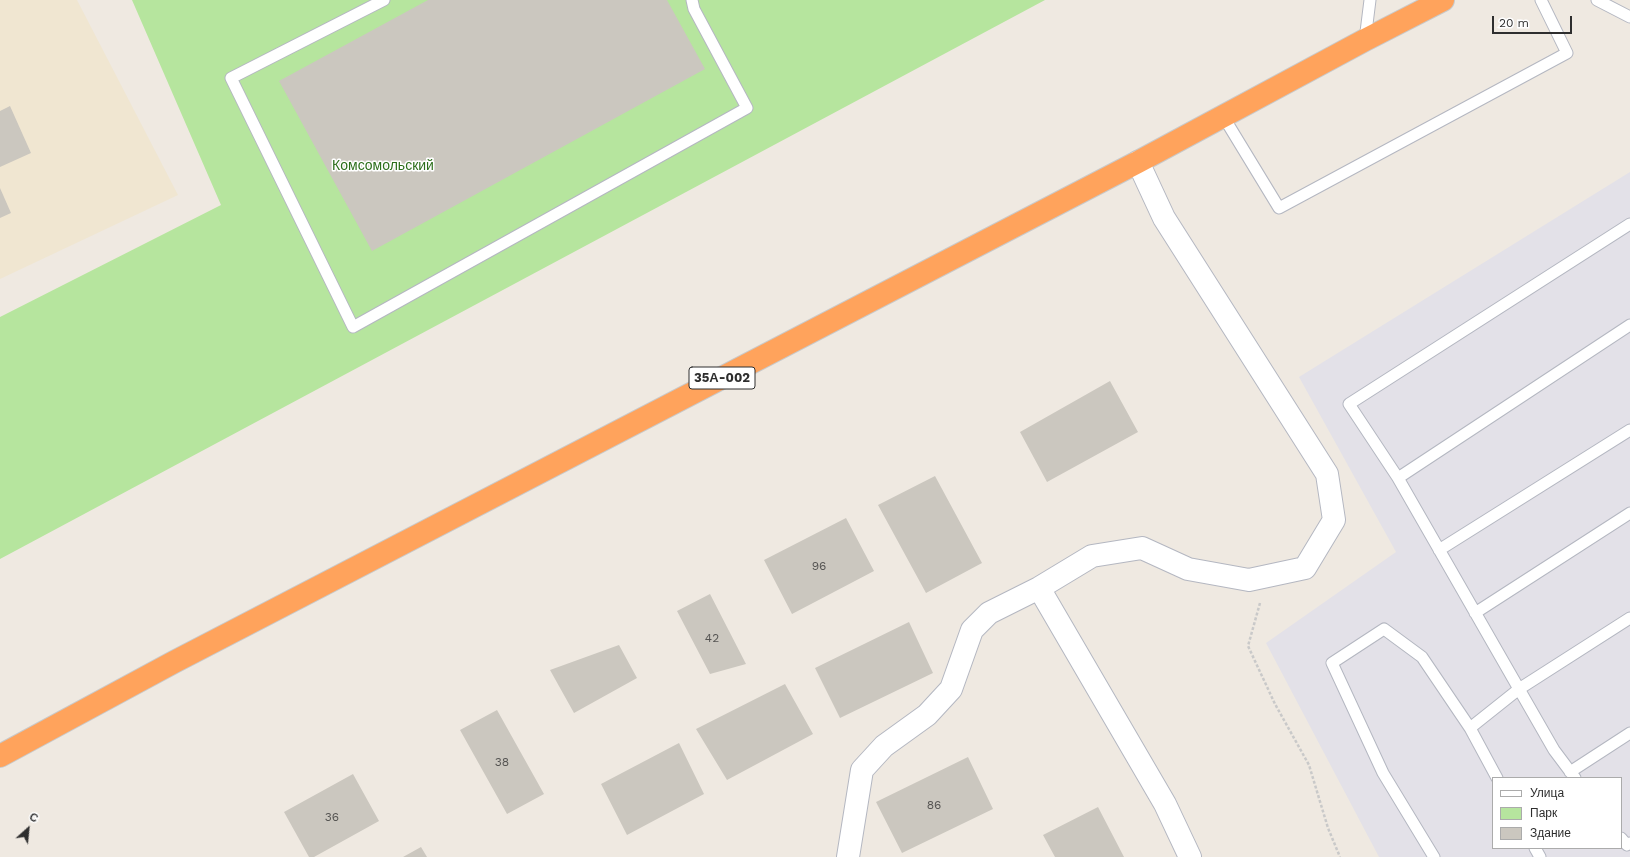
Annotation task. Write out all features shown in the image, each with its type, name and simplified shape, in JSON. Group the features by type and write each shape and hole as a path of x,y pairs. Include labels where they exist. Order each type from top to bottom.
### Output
{"highway":[{"name":"35А-002","path":"0,756 174,662 1138,162 1365,40 1443,0"}],"street":[{"path":"848,857 862,770 884,746 927,714 951,689 972,630 989,613 1039,588 1092,556 1142,548 1188,569 1248,580 1305,568 1334,520 1327,474 1164,218 1138,162"},
{"path":"1039,588 1165,804 1190,857"}],"lane":[{"path":"384,0 230,78 354,327 748,108 694,9 692,0"},
{"path":"1365,40 1370,0"},
{"path":"1223,116 1279,208 1567,53 1541,0"},
{"path":"1597,0 1630,17"},
{"path":"1630,224 1349,404 1398,478 1554,750 1572,775 1630,733"},
{"path":"1398,478 1630,325"},
{"path":"1439,550 1630,430"},
{"path":"1475,613 1630,513"},
{"path":"1470,728 1519,689 1630,618"},
{"path":"1434,857 1383,773 1332,664 1384,629 1422,657 1470,728 1496,777"},
{"path":"1622,839 1627,845 1630,843"}],"path":[{"path":"1268,576 1248,646 1274,704 1309,766 1328,828 1340,857"}],"shaded area":[{"path":"0,0 77,0 178,195 0,279"},
{"path":"1630,172 1630,857 1379,857 1266,643 1396,552 1299,377"}],"green space":[{"name":"Комсомольский","path":"132,0 1045,0 0,559 0,317 221,205"}],"building":[{"path":"428,0 667,0 705,69 372,251 279,81"},
{"path":"10,106 31,153 0,167 0,111"},
{"path":"0,188 11,213 0,218"},
{"path":"1110,381 1138,432 1047,482 1020,432"},
{"path":"935,476 982,563 926,593 878,505"},
{"path":"846,518 874,571 792,614 764,560"},
{"path":"710,594 746,664 710,674 677,611"},
{"path":"909,622 933,673 840,718 815,668"},
{"path":"619,645 637,678 574,713 550,670"},
{"path":"785,684 813,734 727,780 696,729"},
{"path":"497,710 544,794 507,814 460,730"},
{"path":"679,743 704,794 627,835 601,784"},
{"path":"968,757 993,809 902,853 876,802"},
{"path":"353,774 379,821 314,857 309,857 284,812"},
{"path":"1098,807 1124,857 1055,857 1043,835"},
{"path":"421,847 427,857 403,857"}]}
